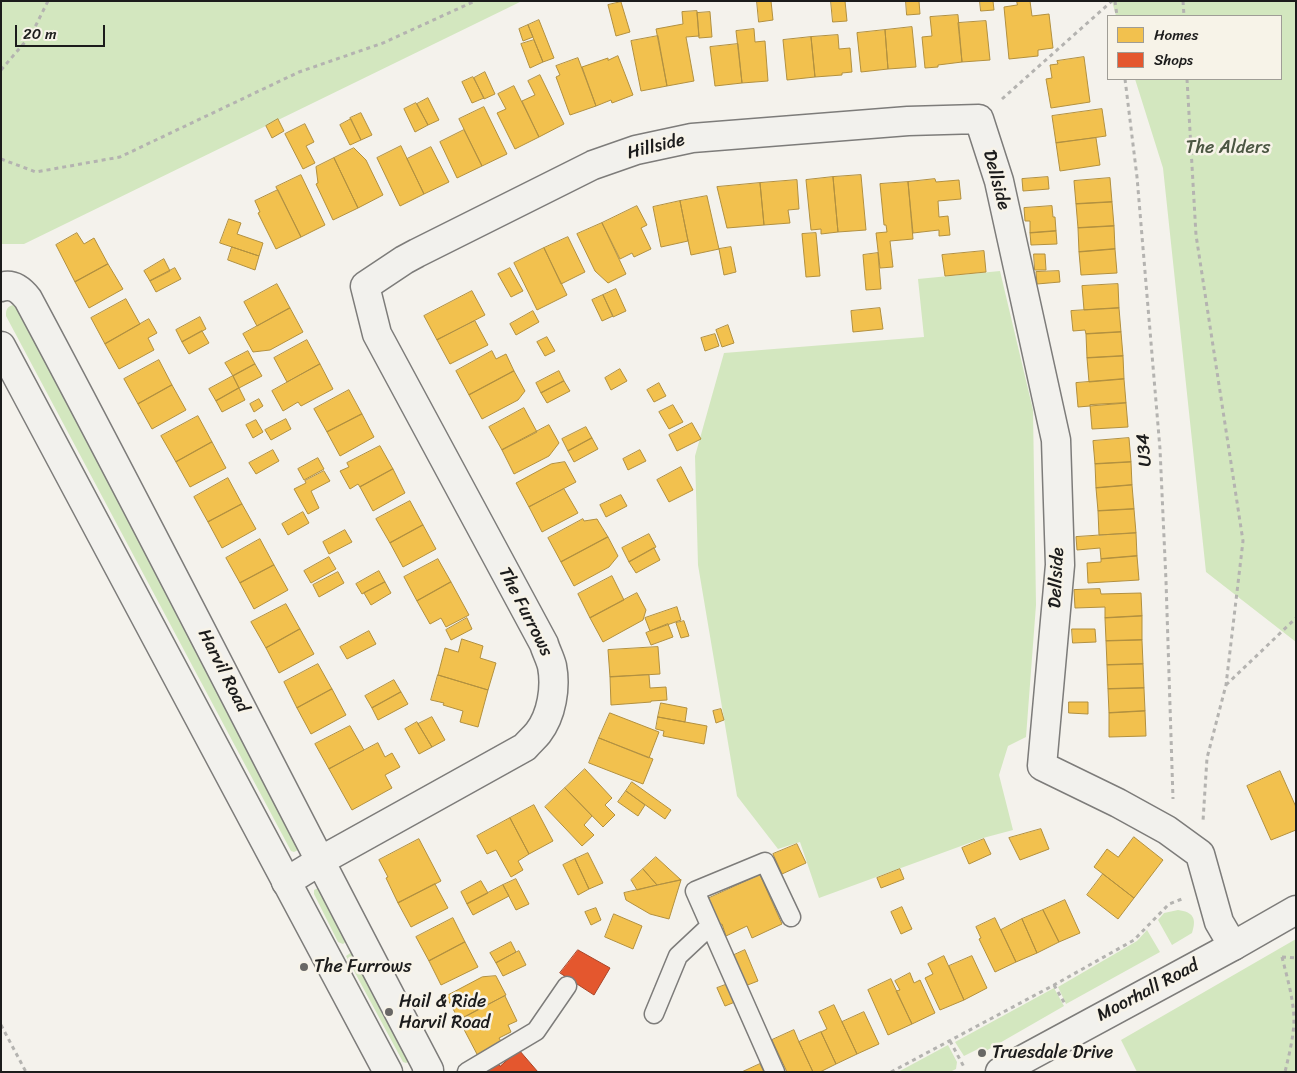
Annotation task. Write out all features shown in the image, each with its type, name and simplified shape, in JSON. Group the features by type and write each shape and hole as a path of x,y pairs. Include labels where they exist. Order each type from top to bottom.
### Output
{"street":[{"name":"Hillside","path":"365,286 404,260 442,240 593,165 636,150 708,136 908,121 979,119"},
{"name":"Dellside","path":"979,119 998,181 1056,440 1060,565 1042,766 1126,807 1167,830 1200,854"},
{"name":"Harvil Road","path":"1,287 7,285 20,289 28,299 113,457 429,1071"},
{"name":"The Furrows","path":"286,882 320,861 525,747 546,720 554,685 552,664 544,644 377,334 365,286"},
{"path":"1,346 388,1072"},
{"path":"1200,854 1219,922 1233,946"},
{"name":"Moorhall Road","path":"1000,1072 1296,910"}],"lane":[{"path":"775,1072 695,891 765,862 791,917"},
{"path":"654,1014 678,956 710,926"},
{"path":"467,1072 536,1031 567,986"}],"path":[{"path":"1,70 31,35 48,1"},
{"path":"1,159 36,172 120,157 299,72 383,43 475,1"},
{"path":"1002,99 1114,1 1117,15"},
{"path":"1183,1 1184,15"},
{"name":"U34","path":"1125,80 1137,177 1160,449 1173,801"},
{"path":"1187,80 1196,236 1244,542 1226,685 1208,758 1200,854"},
{"path":"1226,685 1296,618"},
{"path":"891,1072 896,1071 1134,940 1169,904 1183,899"},
{"path":"1278,952 1282,957 1290,988 1294,1019 1285,1072"},
{"path":"1282,957 1296,958"},
{"path":"1054,985 1067,1009"},
{"path":"1,1026 26,1072"},
{"path":"950,1041 964,1067"}],"green space":[{"path":"1,1 522,1 24,244 1,244"},
{"name":"The Alders","path":"1112,1 1296,1 1296,642 1206,572 1163,168 1135,80 1282,80 1282,15 1116,15"},
{"path":"1000,271 1033,410 1036,605 1026,737 1008,746 999,775 1013,830 983,838 819,898 800,842 778,849 737,796 698,565 695,456 724,353 924,337 918,279"},
{"path":"13,305 20,308 298,846 298,850 291,851 6,316 7,309"},
{"path":"320,887 349,939 343,944 338,942 314,894 314,890"},
{"path":"1178,910 1190,914 1194,923 1192,933 1172,945 1158,920 1164,913"},
{"path":"1147,930 1160,952 1066,1004 1058,987 1137,941"},
{"path":"1296,939 1296,1072 1137,1072 1121,1040"},
{"path":"352,952 409,1057 406,1063 403,1062 346,956"},
{"path":"1054,988 1064,1006 984,1052 982,1047 964,1056 955,1042"},
{"path":"948,1045 957,1062 956,1069 950,1072 898,1072"}],"building: Homes":[{"path":"757,1 771,1 773,20 759,22"},
{"path":"831,1 845,1 847,21 833,22"},
{"path":"906,1 919,1 920,14 907,15"},
{"path":"980,1 993,1 994,10 981,11"},
{"path":"1017,1 1030,1 1032,16 1049,14 1053,48 1038,50 1038,56 1009,59 1004,7 1017,5"},
{"path":"621,2 630,32 616,36 608,5"},
{"path":"697,11 699,36 686,37 694,81 667,86 656,29 683,24 682,12"},
{"path":"710,12 712,37 699,38 697,13"},
{"path":"958,15 962,62 925,68 922,37 932,36 930,17"},
{"path":"539,20 554,58 543,62 528,25"},
{"path":"986,21 990,60 962,62 958,23"},
{"path":"528,25 533,37 523,41 519,29"},
{"path":"912,27 916,67 888,69 885,30"},
{"path":"754,29 755,42 765,41 768,81 742,83 736,31"},
{"path":"885,30 888,69 861,72 857,33"},
{"path":"838,35 839,49 850,48 852,72 842,73 842,75 815,77 811,37"},
{"path":"658,36 667,86 641,91 631,41"},
{"path":"811,37 815,77 787,80 783,40"},
{"path":"534,40 543,62 530,68 521,44"},
{"path":"738,44 742,83 715,86 710,47"},
{"path":"618,56 633,95 612,103 611,100 596,106 582,67"},
{"path":"1084,57 1090,102 1051,108 1046,79 1052,78 1050,65 1058,64 1057,61"},
{"path":"578,58 596,106 570,115 556,77 560,75 556,66"},
{"path":"485,72 495,94 484,99 474,78"},
{"path":"540,75 564,124 539,137 522,101 535,95 528,81"},
{"path":"473,77 484,98 472,103 462,82"},
{"path":"514,86 539,137 515,149 497,113 506,109 498,94"},
{"path":"428,98 439,120 428,125 417,104"},
{"path":"416,103 428,125 415,132 404,109"},
{"path":"484,107 507,154 482,166 459,119"},
{"path":"1102,109 1106,136 1056,143 1052,116"},
{"path":"361,113 372,135 361,140 350,118"},
{"path":"278,119 284,131 272,138 266,126"},
{"path":"351,119 361,140 350,145 340,125"},
{"path":"305,124 314,142 306,146 315,163 303,169 285,134"},
{"path":"464,130 482,166 457,178 440,142"},
{"path":"1096,138 1100,165 1060,171 1056,143"},
{"path":"401,146 424,194 400,206 377,158"},
{"path":"431,147 449,182 424,194 407,159"},
{"path":"354,148 366,160 383,195 358,208 334,158"},
{"path":"334,158 358,208 333,220 316,184 318,183 316,167"},
{"path":"301,175 325,225 301,237 276,187"},
{"path":"861,175 866,230 838,232 833,177"},
{"path":"833,177 838,232 821,234 821,229 811,230 806,180"},
{"path":"1048,177 1049,189 1023,191 1022,179"},
{"path":"1110,178 1112,202 1076,204 1074,181"},
{"path":"935,179 936,182 959,180 961,199 938,201 939,217 948,216 950,235 939,236 939,230 913,233 908,182"},
{"path":"797,180 799,209 788,210 790,223 764,225 760,183"},
{"path":"908,182 913,239 890,241 893,267 880,268 876,233 887,232 886,225 884,225 880,184"},
{"path":"760,183 764,225 727,228 717,187"},
{"path":"278,190 301,237 276,249 258,213 260,212 255,201"},
{"path":"707,196 719,249 691,255 680,201"},
{"path":"680,201 688,241 661,247 653,207"},
{"path":"1112,202 1114,226 1078,228 1076,204"},
{"path":"637,206 647,225 641,228 651,249 634,257 632,253 620,259 602,223"},
{"path":"1052,206 1056,231 1030,233 1030,221 1025,221 1024,208"},
{"path":"229,219 241,223 237,234 263,243 259,256 220,243"},
{"path":"602,223 626,274 608,283 595,271 577,234"},
{"path":"1114,226 1115,249 1079,252 1078,228"},
{"path":"1056,231 1057,244 1031,245 1030,233"},
{"path":"77,233 84,244 94,238 108,264 75,282 56,245"},
{"path":"816,233 820,276 806,277 802,234"},
{"path":"568,237 585,272 561,284 544,248"},
{"path":"232,247 259,256 255,270 228,260"},
{"path":"731,247 736,272 724,275 719,249"},
{"path":"544,248 567,295 537,310 514,263"},
{"path":"1115,249 1117,273 1081,275 1079,252"},
{"path":"984,251 986,272 945,276 942,255"},
{"path":"878,253 881,289 866,290 863,255"},
{"path":"1034,254 1045,254 1046,270 1035,270"},
{"path":"164,259 170,271 150,281 144,271"},
{"path":"108,264 123,289 89,308 75,282"},
{"path":"175,268 181,279 156,292 150,281"},
{"path":"510,268 523,291 511,297 498,274"},
{"path":"1059,271 1060,282 1037,284 1036,272"},
{"path":"277,284 290,308 257,326 244,302"},
{"path":"1118,284 1119,308 1084,310 1082,286"},
{"path":"616,289 626,311 613,317 603,295"},
{"path":"472,291 485,315 437,340 424,316"},
{"path":"603,295 613,316 602,321 592,300"},
{"path":"126,299 140,324 105,344 91,318"},
{"path":"290,308 303,332 270,350 253,352 243,334"},
{"path":"880,308 883,329 853,332 851,311"},
{"path":"1119,308 1121,332 1086,334 1085,330 1073,331 1071,311"},
{"path":"533,311 539,322 516,335 510,324"},
{"path":"200,317 206,329 182,342 176,330"},
{"path":"149,319 157,333 148,338 154,350 119,369 105,344"},
{"path":"475,321 488,345 450,364 437,340"},
{"path":"728,325 734,343 722,347 716,330"},
{"path":"202,331 209,343 189,354 182,342"},
{"path":"1121,332 1123,356 1087,358 1086,334"},
{"path":"715,334 719,346 705,351 701,338"},
{"path":"547,337 555,351 545,356 537,342"},
{"path":"307,340 320,364 287,382 274,358"},
{"path":"248,351 255,364 233,376 225,363"},
{"path":"492,351 496,359 506,354 514,371 469,395 456,371"},
{"path":"1123,356 1124,379 1089,382 1087,358"},
{"path":"159,360 172,385 138,404 124,379"},
{"path":"255,364 262,376 239,388 233,376"},
{"path":"320,364 333,389 301,406 298,402 283,411 272,391"},
{"path":"620,369 627,381 611,390 605,378"},
{"path":"514,371 525,391 518,400 482,419 469,395"},
{"path":"559,371 564,381 541,393 536,383"},
{"path":"233,376 239,388 216,401 209,389"},
{"path":"1124,379 1126,403 1078,407 1076,383"},
{"path":"564,381 570,391 547,403 541,393"},
{"path":"659,383 666,396 654,402 647,390"},
{"path":"172,385 186,410 152,429 138,404"},
{"path":"239,388 245,400 222,412 216,401"},
{"path":"349,390 362,414 327,432 314,409"},
{"path":"259,399 263,406 254,412 250,404"},
{"path":"1126,403 1128,427 1092,429 1090,405"},
{"path":"673,405 683,422 669,429 659,412"},
{"path":"524,408 537,432 502,450 489,427"},
{"path":"362,414 374,437 340,456 327,432"},
{"path":"198,416 212,442 176,462 161,436"},
{"path":"286,419 291,429 271,440 265,430"},
{"path":"256,420 263,432 253,438 246,425"},
{"path":"692,423 701,439 677,451 669,435"},
{"path":"549,425 559,443 549,456 514,474 502,450"},
{"path":"586,427 592,438 568,451 562,439"},
{"path":"592,438 598,449 574,462 568,451"},
{"path":"1129,438 1131,462 1095,464 1093,441"},
{"path":"212,442 226,468 190,487 176,462"},
{"path":"380,446 393,469 360,487 358,484 350,489 340,471 349,467 347,463"},
{"path":"273,450 279,461 256,474 249,463"},
{"path":"640,450 646,461 628,470 623,459"},
{"path":"318,458 324,469 304,480 298,469"},
{"path":"565,462 576,482 529,507 516,483 551,464"},
{"path":"1131,462 1132,485 1096,488 1095,464"},
{"path":"681,467 693,490 669,502 657,480"},
{"path":"393,469 405,493 373,511 360,487"},
{"path":"324,471 330,481 311,491 319,508 308,514 294,489"},
{"path":"228,478 242,504 208,522 194,497"},
{"path":"1132,485 1134,509 1098,511 1096,488"},
{"path":"564,489 578,513 542,532 529,507"},
{"path":"621,495 627,506 606,517 600,505"},
{"path":"410,501 423,525 390,543 376,519"},
{"path":"242,504 256,529 222,548 208,522"},
{"path":"1134,509 1136,533 1099,535 1098,511"},
{"path":"303,512 309,523 288,535 282,524"},
{"path":"583,519 584,521 597,519 608,537 561,562 548,538"},
{"path":"423,525 436,549 403,567 390,543"},
{"path":"345,530 352,542 329,554 323,542"},
{"path":"1136,533 1137,556 1101,559 1100,548 1077,550 1076,537"},
{"path":"649,534 656,547 629,562 622,548"},
{"path":"608,537 618,556 609,567 574,586 561,562"},
{"path":"260,539 274,565 240,583 226,558"},
{"path":"654,548 660,560 636,573 629,562"},
{"path":"1137,556 1139,580 1088,583 1087,563 1101,562 1101,559"},
{"path":"329,557 336,569 311,583 304,571"},
{"path":"438,559 451,582 417,601 404,577"},
{"path":"274,565 288,590 254,609 240,583"},
{"path":"379,571 385,582 362,594 356,584"},
{"path":"338,572 344,583 319,597 313,585"},
{"path":"612,576 624,600 590,618 578,594"},
{"path":"385,582 391,593 371,605 364,593"},
{"path":"451,582 469,615 446,627 441,618 430,624 417,601"},
{"path":"1100,589 1101,594 1141,593 1142,616 1105,618 1105,607 1075,608 1074,590"},
{"path":"637,593 646,610 643,620 603,642 590,618"},
{"path":"286,604 300,629 266,648 251,622"},
{"path":"677,607 681,620 650,631 645,618"},
{"path":"1142,616 1142,640 1106,641 1105,618"},
{"path":"467,618 472,629 451,640 446,630"},
{"path":"684,621 689,636 681,638 676,623"},
{"path":"668,624 673,637 651,645 646,633"},
{"path":"300,629 314,654 279,673 266,648"},
{"path":"1072,629 1095,629 1096,642 1073,643"},
{"path":"369,631 376,644 347,659 340,647"},
{"path":"462,639 483,646 480,658 496,663 488,690 438,675 445,648 458,652"},
{"path":"1142,640 1143,664 1107,665 1106,641"},
{"path":"658,647 660,674 610,677 608,650"},
{"path":"318,664 332,689 297,708 284,682"},
{"path":"1143,664 1144,688 1108,689 1107,665"},
{"path":"438,675 488,690 478,727 460,722 463,711 431,700"},
{"path":"649,675 650,688 666,687 667,700 611,705 610,677"},
{"path":"394,680 401,692 372,708 365,696"},
{"path":"1144,688 1145,711 1109,713 1108,689"},
{"path":"332,689 346,715 311,734 297,708"},
{"path":"401,692 408,704 378,720 372,708"},
{"path":"1069,702 1088,702 1088,714 1069,713"},
{"path":"661,703 687,708 685,722 658,717"},
{"path":"721,709 724,720 716,723 713,711"},
{"path":"1145,711 1146,736 1109,737 1109,713"},
{"path":"610,713 659,732 649,758 599,738"},
{"path":"432,717 445,740 432,747 418,724"},
{"path":"658,717 707,726 704,744 663,736 664,731 656,729"},
{"path":"417,722 432,747 419,754 405,729"},
{"path":"350,726 364,750 329,769 315,744"},
{"path":"599,738 653,759 643,784 589,763"},
{"path":"378,743 385,757 392,753 400,767 385,775 392,788 352,810 329,769"},
{"path":"585,769 612,798 605,805 615,815 603,827 565,788"},
{"path":"1280,771 1296,807 1296,830 1271,840 1247,786"},
{"path":"632,782 671,810 665,819 626,791"},
{"path":"565,788 592,816 584,825 594,835 582,846 545,807"},
{"path":"626,791 645,805 638,816 618,802"},
{"path":"534,805 553,841 529,854 510,818"},
{"path":"510,818 529,854 518,861 523,870 511,877 496,850 487,854 477,836"},
{"path":"1041,829 1049,849 1020,860 1009,838"},
{"path":"1134,837 1163,860 1134,898 1094,867 1107,849 1118,857"},
{"path":"419,839 441,881 398,903 379,860"},
{"path":"984,839 991,854 969,864 962,848"},
{"path":"797,844 806,863 782,874 773,854"},
{"path":"588,853 603,883 589,889 575,859"},
{"path":"656,857 681,880 657,885 643,869"},
{"path":"575,859 589,889 578,895 563,865"},
{"path":"643,869 657,885 637,890 631,880"},
{"path":"900,869 904,879 881,888 877,878"},
{"path":"1103,874 1134,898 1118,919 1087,895"},
{"path":"760,875 782,924 752,938 747,926 726,936 722,924 717,926 705,900"},
{"path":"516,879 529,904 516,910 503,885"},
{"path":"681,880 669,919 650,914 626,900 624,893"},
{"path":"481,881 488,893 467,904 461,892"},
{"path":"435,884 448,908 411,927 398,903"},
{"path":"503,885 509,896 473,915 467,904"},
{"path":"1065,900 1080,933 1059,942 1043,910"},
{"path":"902,907 912,929 901,934 891,912"},
{"path":"596,908 601,920 591,925 585,912"},
{"path":"1043,910 1059,942 1037,953 1022,919"},
{"path":"614,914 642,926 633,949 605,937"},
{"path":"453,918 465,942 429,961 416,937"},
{"path":"995,918 1016,962 995,972 979,939 981,938 976,927"},
{"path":"1022,919 1037,953 1016,962 1001,930"},
{"path":"465,942 478,967 441,985 429,961"},
{"path":"511,942 516,952 496,963 490,953"},
{"path":"745,950 758,981 745,986 732,956"},
{"path":"519,951 526,965 503,976 496,963"},
{"path":"944,956 964,1000 940,1010 925,978 933,974 928,964"},
{"path":"972,956 987,988 964,1000 949,966"},
{"path":"910,973 914,983 920,980 935,1013 912,1024 896,991 900,990 895,981"},
{"path":"496,976 506,995 459,1020 446,996 482,977"},
{"path":"891,979 912,1024 888,1035 868,990"},
{"path":"728,984 735,1002 725,1006 717,988"},
{"path":"505,996 517,1021 508,1025 511,1032 499,1038 502,1043 478,1056 459,1020"},
{"path":"834,1005 857,1054 836,1064 821,1032 827,1029 819,1012"},
{"path":"864,1012 879,1044 857,1054 842,1022"},
{"path":"794,1030 813,1072 787,1072 772,1040"},
{"path":"821,1032 836,1064 820,1072 813,1072 799,1042"},
{"path":"760,1064 764,1072 742,1072"}],"building: Shops":[{"path":"578,950 610,968 594,995 560,973"},
{"path":"519,1050 538,1072 485,1072 495,1060 500,1066"}],"place":[{"name":"The Furrows","path":"304,967"},
{"name":"Hail & Ride Harvil Road","path":"389,1012"},
{"name":"Truesdale Drive","path":"982,1053"}]}
